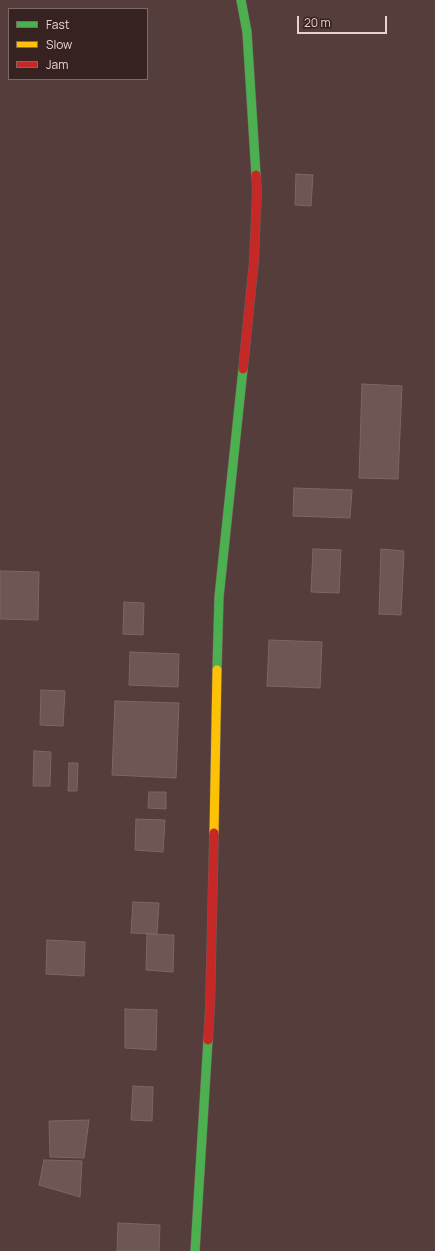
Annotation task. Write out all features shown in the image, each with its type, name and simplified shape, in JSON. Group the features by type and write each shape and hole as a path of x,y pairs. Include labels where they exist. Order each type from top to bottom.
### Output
{"street":[{"path":"195,1251 210,1008 219,597 254,261 257,191 247,32 241,0"}],"building":[{"path":"296,174 313,175 311,206 295,205"},
{"path":"362,384 402,386 398,479 359,478"},
{"path":"294,488 352,490 350,518 293,516"},
{"path":"313,549 341,550 339,593 311,592"},
{"path":"381,549 404,551 401,615 379,614"},
{"path":"0,571 39,572 38,620 0,619"},
{"path":"124,602 144,603 143,635 123,634"},
{"path":"269,640 322,642 320,688 267,686"},
{"path":"130,652 179,654 178,687 129,685"},
{"path":"41,690 65,691 63,726 40,725"},
{"path":"115,701 179,703 176,778 112,775"},
{"path":"34,751 51,752 50,786 33,786"},
{"path":"69,763 78,763 77,791 68,791"},
{"path":"149,792 166,792 166,809 148,808"},
{"path":"136,819 165,820 163,852 135,850"},
{"path":"133,902 159,903 157,934 131,933"},
{"path":"147,934 174,935 173,972 146,970"},
{"path":"47,940 85,942 84,976 46,974"},
{"path":"125,1009 157,1010 156,1050 125,1048"},
{"path":"133,1086 153,1087 152,1121 131,1120"},
{"path":"89,1120 84,1158 50,1157 49,1121"},
{"path":"44,1160 82,1161 80,1197 39,1185"},
{"path":"118,1223 160,1225 159,1251 117,1251"}],"traffic: fast":[{"path":"241,0 247,32 256,175"},
{"path":"217,670 219,597 243,369"},
{"path":"195,1251 208,1040"}],"traffic: slow":[{"path":"214,833 217,670"}],"traffic: jam":[{"path":"243,369 254,261 257,191 256,175"},
{"path":"208,1040 214,833"}]}
